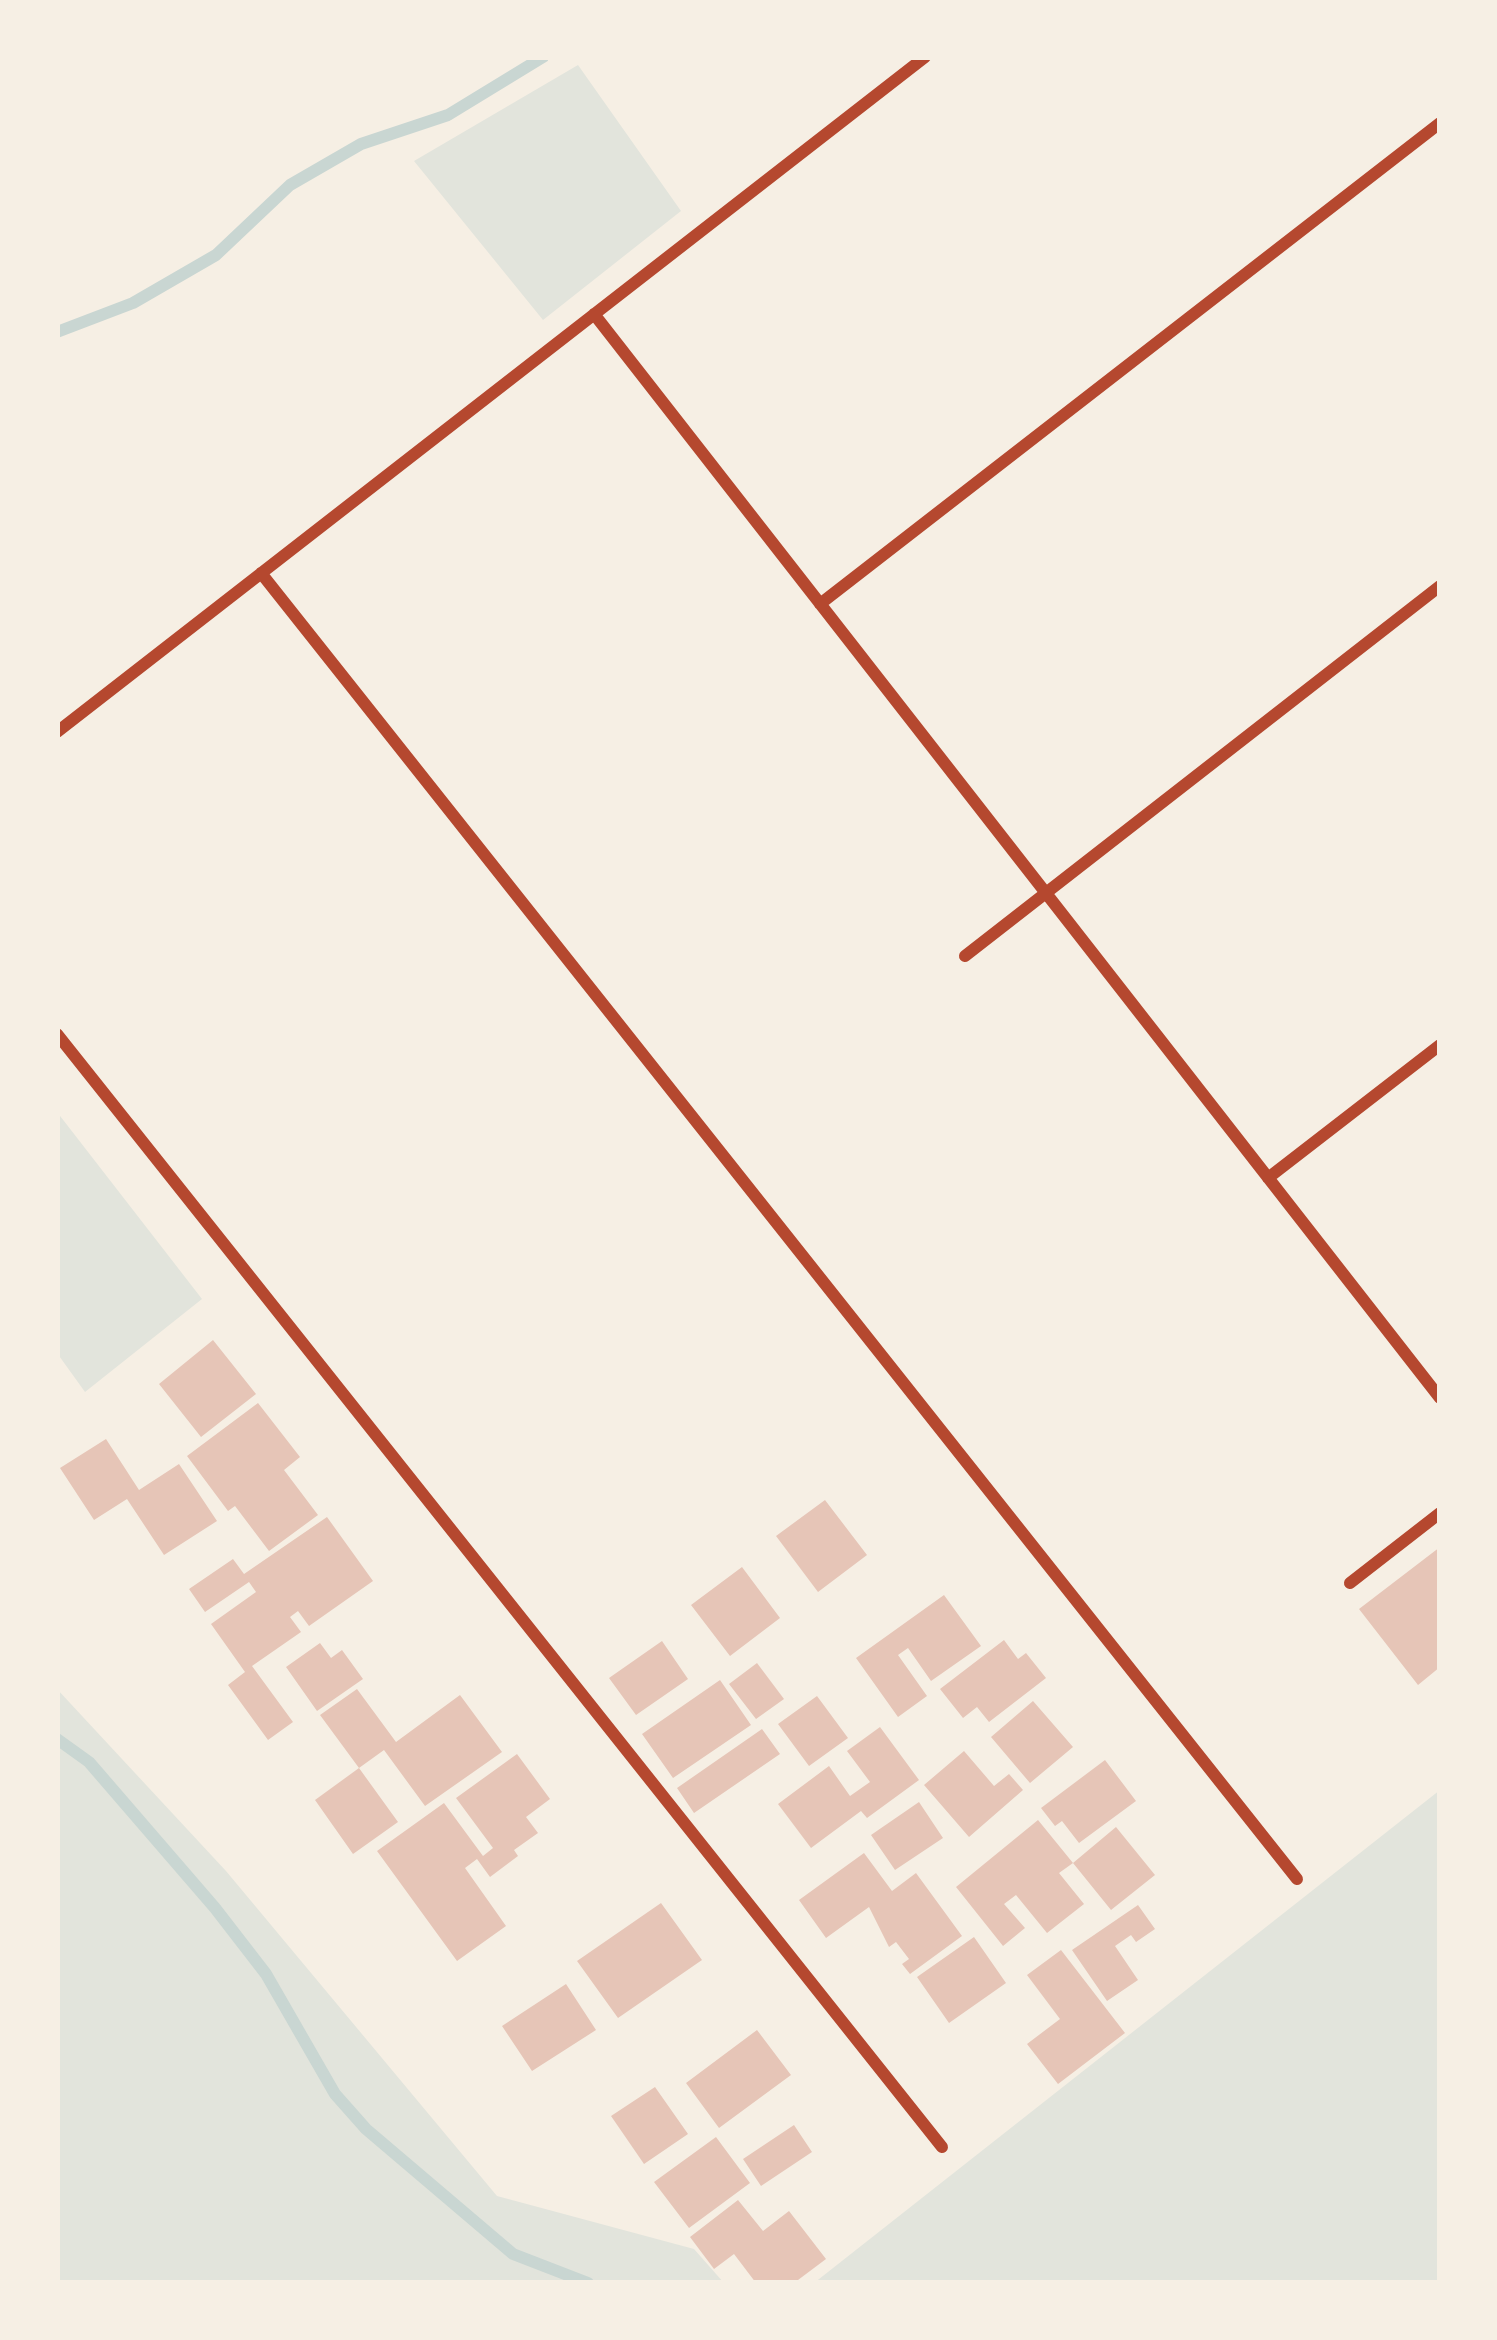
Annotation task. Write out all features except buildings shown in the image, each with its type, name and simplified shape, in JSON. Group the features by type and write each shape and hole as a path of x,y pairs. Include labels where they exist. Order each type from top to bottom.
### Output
{"street":[{"path":"57,732 925,57"},
{"path":"820,604 1440,123"},
{"path":"594,314 1440,1398"},
{"path":"261,573 1297,1879"},
{"path":"965,956 1440,586"},
{"path":"57,1034 942,2147"},
{"path":"1268,1178 1440,1045"},
{"path":"1350,1583 1440,1513"}],"shaded area":[{"path":"578,65 681,211 543,320 414,161"},
{"path":"57,1112 202,1299 85,1392 57,1353"},
{"path":"57,1689 226,1871 497,2196 694,2249 724,2283 57,2283"},
{"path":"1440,1790 1440,2283 814,2283"}],"waterway":[{"path":"57,332 133,303 216,255 290,185 361,144 448,115 543,57"},
{"path":"57,1739 89,1762 215,1908 266,1974 335,2094 366,2129 513,2254 588,2283"}]}
